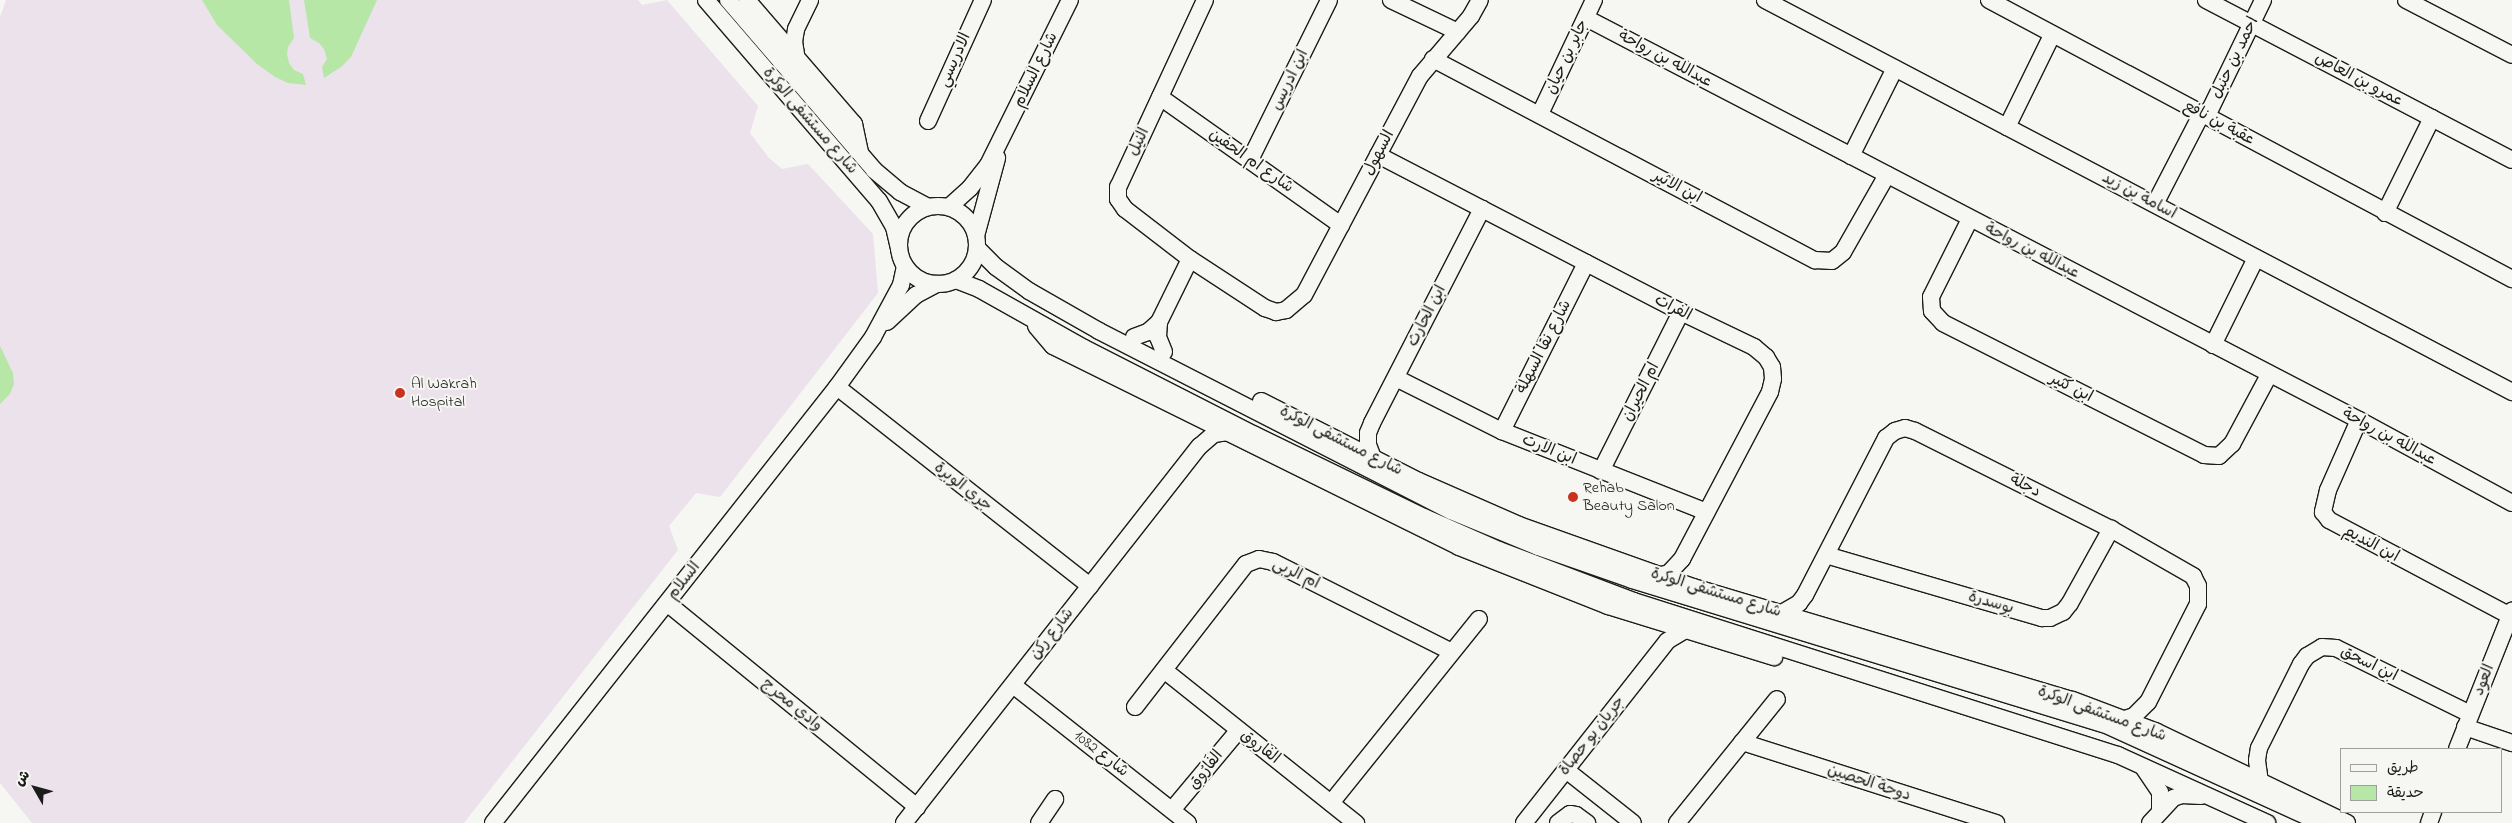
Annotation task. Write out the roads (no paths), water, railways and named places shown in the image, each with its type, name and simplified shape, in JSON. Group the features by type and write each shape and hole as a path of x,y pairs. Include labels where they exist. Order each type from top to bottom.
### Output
{"street":[{"name":"شارع مستشفى الوكرة","path":"706,0 879,201 894,227 899,249"},
{"name":"شارع مستشفى الوكرة","path":"728,0 874,170 900,192 928,207"},
{"name":"شارع مستشفى الوكرة","path":"747,0 796,54 854,124 861,155"},
{"path":"796,54 794,42 796,29 810,0"},
{"name":"الادريسي","path":"928,121 983,0"},
{"name":"شارع السلام","path":"949,207 982,173 1002,141 1070,0"},
{"name":"النيل","path":"1205,0 1118,187 1118,199 1125,209 1190,259 1265,308 1276,312 1286,310"},
{"name":"ابن ادريس","path":"1250,160 1329,0"},
{"path":"1392,0 1458,32"},
{"name":"السهول","path":"1286,310 1304,295 1420,76 1458,32 1480,0"},
{"name":"جابر بن حيان","path":"1540,114 1594,0"},
{"name":"اسامة بن زيد","path":"1765,0 2512,392"},
{"name":"عقبة بن نافع","path":"1989,0 2052,35 2205,114 2385,213 2512,279"},
{"name":"عمرو بن العاص","path":"2206,0 2512,160"},
{"name":"احمد بن حنبل","path":"2155,204 2205,114 2263,0"},
{"path":"2406,0 2512,55"},
{"path":"765,22 777,26 790,24 802,17"},
{"name":"عبدالله بن رواحة","path":"1586,18 2269,375 2359,420 2512,503"},
{"path":"2007,127 2052,35"},
{"name":"ابن الاثير","path":"1433,59 1815,260 1832,261 1842,252 1887,174"},
{"path":"1851,156 1895,68"},
{"name":"شارع ام الحفين","path":"1160,97 1341,225"},
{"path":"2385,213 2432,118"},
{"name":"شارع السلام","path":"977,242 1002,141"},
{"name":"الفرات","path":"1378,155 1682,312 1754,347 1766,356 1772,367 1774,379 1770,392 1682,560 1669,573 1632,580"},
{"path":"928,207 949,207 967,218 977,242 971,266 956,280 937,284 919,279 905,266 899,249 901,233 909,218 928,207"},
{"name":"ابن الحارث","path":"1382,475 1371,456 1368,433 1372,422 1482,209"},
{"name":"ابن كثير","path":"1970,219 1931,297 1932,311 1943,322 2204,456 2219,456 2232,444 2269,375"},
{"name":"شارع مستشفى الوكرة","path":"977,242 996,267 1029,291 1099,331 1451,511 1538,547 1632,580 2104,724 2321,823"},
{"path":"2212,345 2256,258"},
{"path":"1134,337 1148,332 1159,322 1190,259"},
{"name":"شارع نقا السهلة","path":"1502,431 1586,262"},
{"name":"السلام","path":"493,823 837,387 873,336 901,285 905,266"},
{"name":"شارع مستشفى الوكرة","path":"956,280 979,289 1084,348 1254,434 1424,517 1499,550 1634,601 2118,755 2267,823"},
{"name":"السلام","path":"873,336 916,295 937,284"},
{"name":"ام الحيران","path":"1601,471 1682,312"},
{"name":"شارع مستشفى الوكرة","path":"1032,319 1040,333 1053,346 1468,551 1599,603 1653,621 2097,756 2244,823"},
{"path":"1159,322 1158,337 1164,352"},
{"name":"شارع مستشفى الوكرة","path":"1099,331 1119,330 1419,481 1519,525 1693,588 2073,700 2155,731 2347,823"},
{"name":"ابن الارت","path":"1396,378 1502,431 1708,512"},
{"name":"جري الوبرة","path":"837,387 1090,586"},
{"path":"1197,418 1202,432 1200,446"},
{"name":"ابن النديم","path":"2359,420 2324,503 2323,512 2329,520 2511,613"},
{"name":"ابن الحارث","path":"1346,443 1372,422"},
{"name":"دجلة","path":"1782,613 1799,603 1805,594 1878,448 1895,431 1905,428 1915,430 2111,529 2193,576 2198,586 2198,604 2148,702 2142,710 2125,720 2104,724"},
{"name":"شارع مستشفى الوكرة","path":"1223,431 1254,434"},
{"name":"شارع ركن","path":"904,823 1200,446 1210,436 1223,431"},
{"name":"بوسدرة","path":"1826,554 2042,618 2050,618 2063,612 2070,603 2111,529"},
{"name":"ام الربى","path":"1135,707 1246,564 1259,559 1274,562 1452,652"},
{"path":"1682,560 1686,578 1693,588"},
{"path":"1805,594 1807,610 1815,623"},
{"path":"1634,601 1660,629 1663,639 1661,649"},
{"name":"وادي محرج","path":"667,602 917,806"},
{"name":"العود","path":"2457,748 2511,613"},
{"path":"1331,803 1479,619"},
{"name":"جريان بو حصاة","path":"1524,823 1661,649 1676,634 1685,630"},
{"name":"ابن اسحق","path":"2228,767 2240,764 2251,758 2259,748 2301,664 2307,656 2322,647 2336,648 2512,744"},
{"name":"الفاروق","path":"1164,670 1356,823"},
{"name":"شارع 1082","path":"1013,685 1188,823"},
{"path":"1677,823 1777,700"},
{"path":"2148,702 2151,721 2155,731 2172,754"},
{"name":"الفَارُوق","path":"1172,810 1239,730"},
{"name":"دوحة الحصين","path":"1742,742 1996,823"},
{"name":"ابن اسحق","path":"2259,748 2258,771 2260,782"},
{"path":"2142,765 2160,792 2155,817"},
{"path":"1566,770 1633,823"},
{"path":"2155,817 2172,798 2182,795 2211,797"},
{"path":"1039,823 1055,799"},
{"path":"1558,823 1570,814 1576,815 1587,823"}],"place":[{"name":"Al Wakrah Hospital","path":"400,393"},
{"name":"Rehab Beauty Salon","path":"1573,497"}]}
